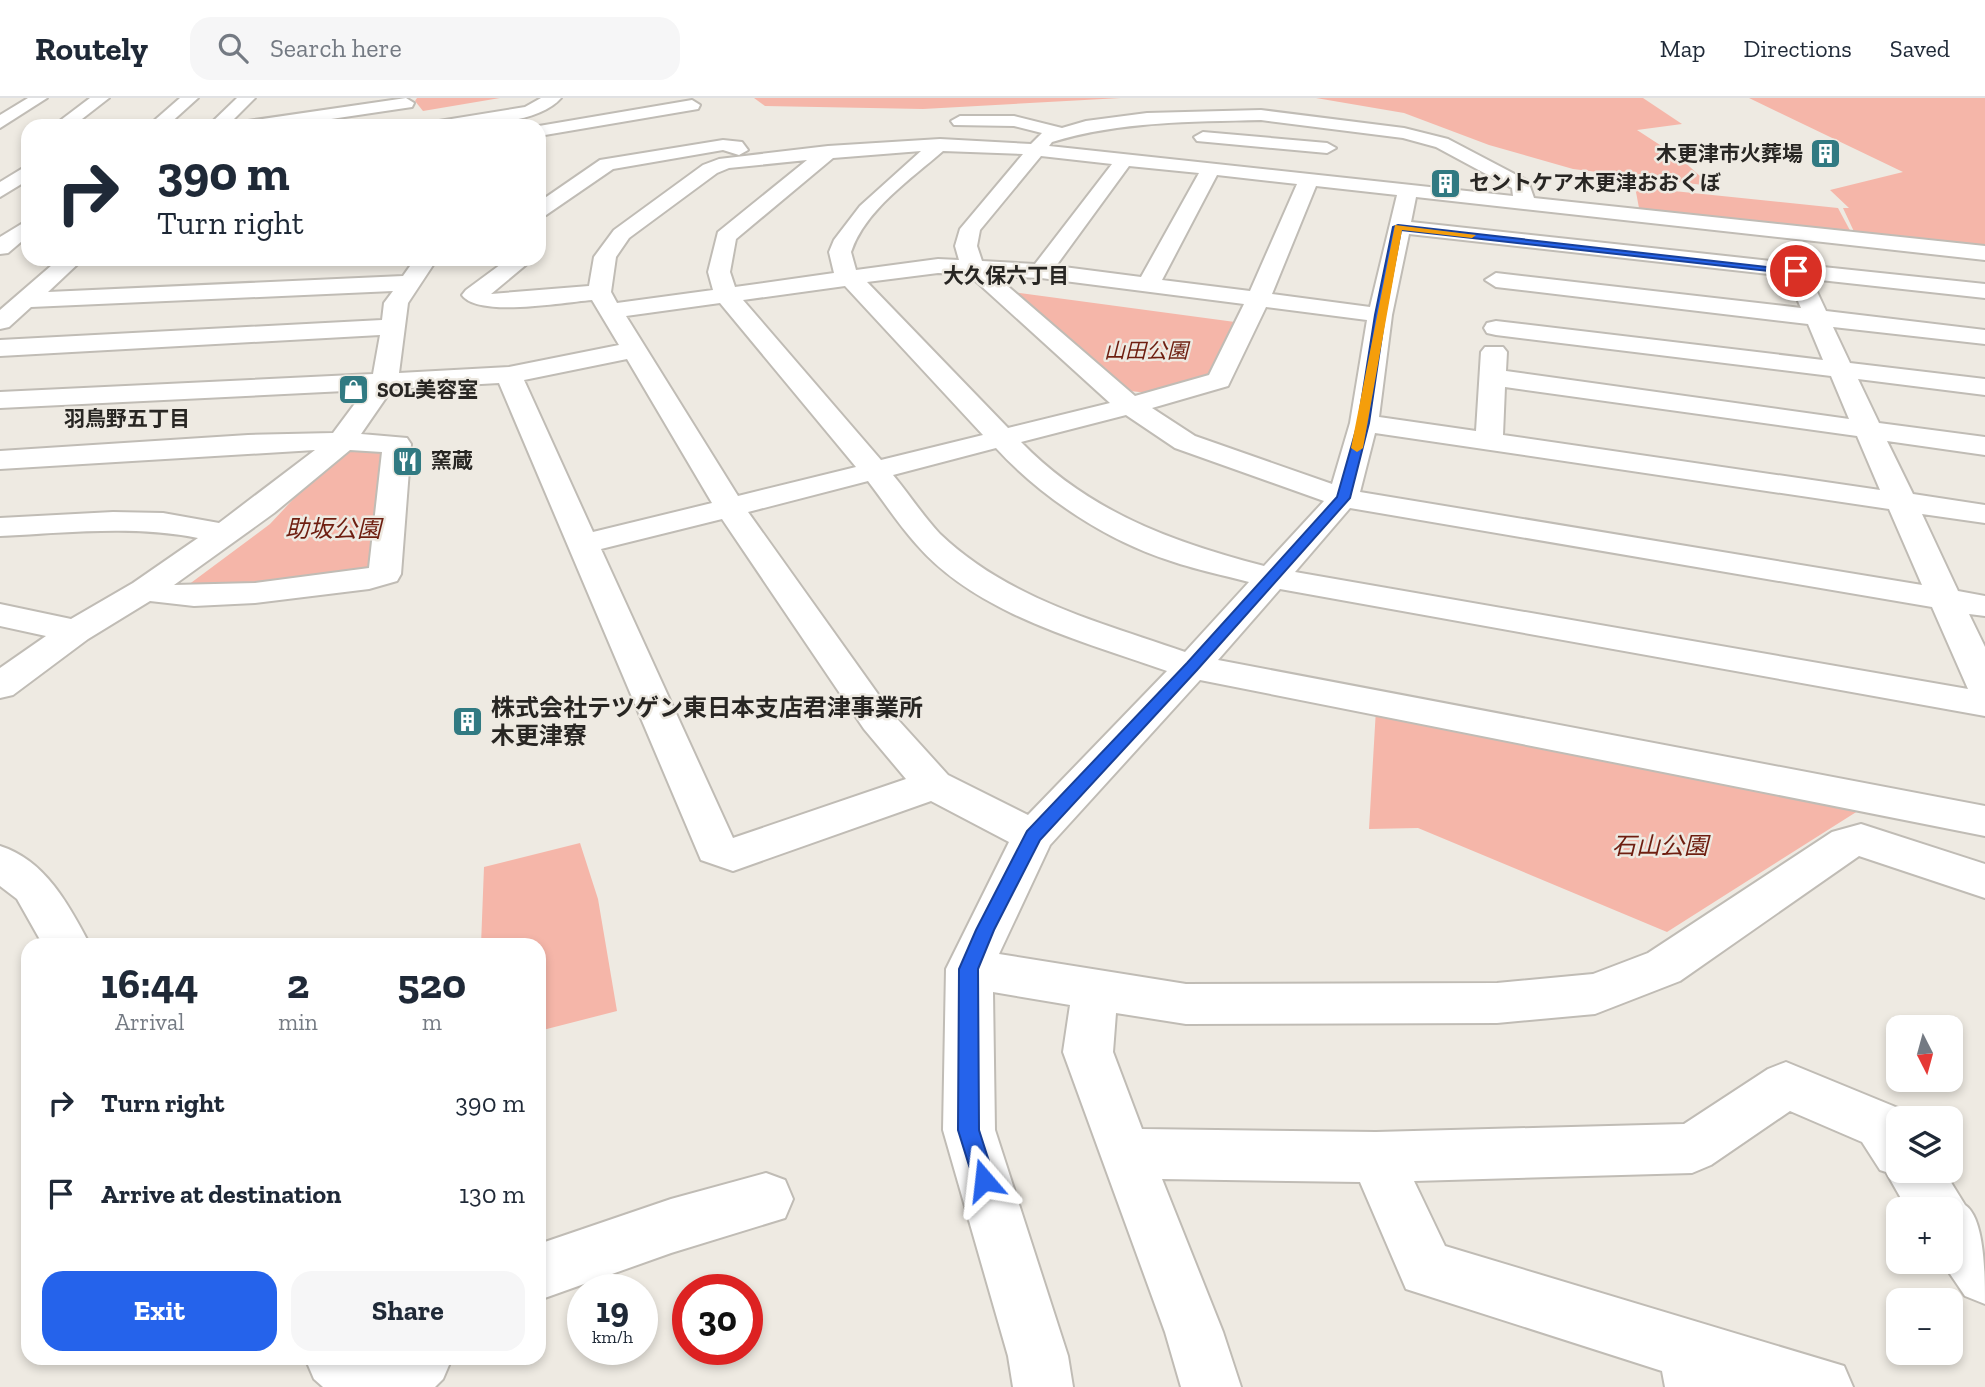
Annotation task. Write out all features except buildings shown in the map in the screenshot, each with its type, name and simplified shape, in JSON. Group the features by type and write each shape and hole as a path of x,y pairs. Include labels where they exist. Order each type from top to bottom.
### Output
{"main road":[{"path":"2,121 39,98"},
{"path":"165,119 190,98"},
{"path":"224,119 247,98"},
{"path":"302,118 324,98"},
{"path":"481,119 530,111 552,98"},
{"path":"295,119 407,100 424,119"},
{"path":"76,119 109,102"},
{"path":"96,119 109,102"},
{"path":"611,104 626,116"},
{"path":"546,130 692,105"},
{"path":"1028,122 1059,115 1143,108"},
{"path":"1525,203 1521,185 1483,163 1442,143 1404,133 1261,115 1147,118 1086,126 1058,132 1046,138 970,229 966,246 972,266 1130,406 1185,442 1343,498 1985,606"},
{"path":"945,122 1028,122 1058,132"},
{"path":"1086,126 1346,150"},
{"path":"758,141 742,154 710,169 621,234 605,257 604,301 632,351 729,506 877,720 934,785 1033,836"},
{"path":"940,144 896,183 852,229 839,251 842,269 854,278 1037,475 1101,517 1180,554 1271,579 1985,704"},
{"path":"546,206 616,161 723,145 742,154 828,152 940,144 1308,179 1985,253"},
{"path":"828,152 726,237 719,272 727,296 874,470 929,540 981,582 1033,611 1192,667 1985,821"},
{"path":"1428,158 1483,163"},
{"path":"1041,271 1124,160"},
{"path":"0,170 21,164"},
{"path":"0,191 21,168"},
{"path":"1148,285 1211,169"},
{"path":"585,544 1130,406 1219,380 1258,299 1308,179"},
{"path":"1043,1387 1038,1356 968,1130 969,969 1033,836 1192,667 1343,498 1364,423 1380,315 1408,190"},
{"path":"0,219 21,215"},
{"path":"1398,227 1985,292"},
{"path":"1776,231 1985,686"},
{"path":"0,248 21,232"},
{"path":"1489,441 1496,328 1497,238"},
{"path":"0,322 64,266"},
{"path":"0,686 76,631 145,590 263,508 340,444 383,383 390,359 396,303 421,266"},
{"path":"513,266 474,295 488,301 604,301 727,296 937,266 972,266 1041,271 1380,315"},
{"path":"1496,280 1985,337"},
{"path":"24,300 410,283"},
{"path":"0,348 392,327"},
{"path":"1496,328 1985,387"},
{"path":"0,400 509,375 632,351"},
{"path":"509,375 716,849 733,855 934,785"},
{"path":"1493,377 1985,446"},
{"path":"1364,423 1985,514"},
{"path":"0,460 77,457 209,445 397,444 385,574 369,579 212,595 165,596 145,590"},
{"path":"0,527 113,521 163,522 225,534"},
{"path":"0,615 76,631"},
{"path":"969,969 1186,1003 1497,1003 1595,994 1664,967 1847,843 1861,840 1985,881"},
{"path":"0,862 32,887 63,938"},
{"path":"1095,989 1088,1052 1194,1332 1212,1387"},
{"path":"1125,1154 1376,1157 1692,1148 1786,1085 1880,1125 1886,1134"},
{"path":"1376,1157 1426,1269 1692,1368 1823,1387"},
{"path":"546,1270 671,1226 766,1199"},
{"path":"1963,1244 1985,1276"},
{"path":"343,1365 370,1387"},
{"path":"392,1387 415,1365"}],"green space":[{"path":"417,98 500,98 423,111 415,101"},
{"path":"754,98 1121,98 923,109 765,106"},
{"path":"1316,98 1643,98 1682,124 1637,130 1680,158 1711,186 1573,169 1489,145 1404,113"},
{"path":"1749,98 1985,98 1985,251 1857,238 1843,208 1849,208 1830,190 1903,172"},
{"path":"1635,187 1838,208 1853,236 1640,213"},
{"name":"山田公園","path":"1012,292 1235,322 1215,375 1148,393 1130,391"},
{"name":"助坂公園","path":"343,446 392,446 377,571 180,591 270,524"},
{"name":"石山公園","path":"1376,709 1861,809 1667,932 1418,828 1369,829"},
{"path":"580,843 598,899 617,1011 546,1029 546,938 481,938 484,867"}],"slow traffic":[{"path":"1357,448 1364,423 1380,315 1398,227 1472,235"}],"place":[{"name":"木更津市火葬場","path":"1826,154"},
{"name":"セントケア木更津おおくぼ","path":"1446,183"},
{"name":"SOL美容室","path":"354,390"},
{"name":"窯蔵","path":"408,461"},
{"name":"株式会社テツゲン東日本支店君津事業所 木更津寮","path":"468,722"}],"district":[{"name":"大久保六丁目","path":"1006,276"},
{"name":"羽鳥野五丁目","path":"127,419"}],"route":[{"path":"984,1180 968,1130 969,969 985,930 1033,836 1192,667 1343,498 1364,423 1380,315 1398,227 1796,271"}]}
